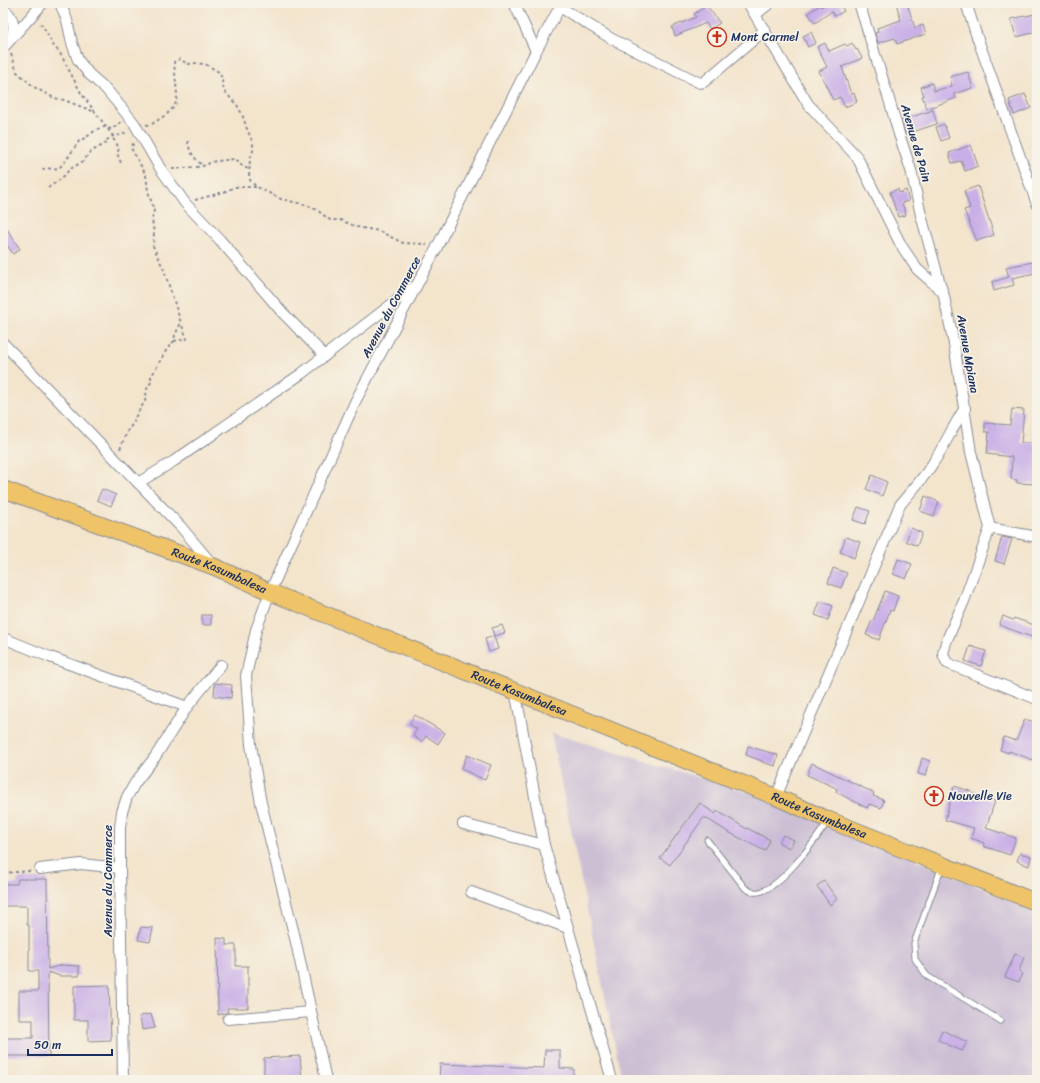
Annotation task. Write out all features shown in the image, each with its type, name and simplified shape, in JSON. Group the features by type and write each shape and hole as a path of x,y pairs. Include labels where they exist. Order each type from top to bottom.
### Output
{"highway":[{"name":"Route Kasumbalesa","path":"3,488 215,567 270,592 514,690 829,820 1033,901"}],"street":[{"path":"3,48 43,3"},
{"path":"60,3 68,20 72,43 78,60 106,89 134,123 160,168 185,204 220,240 282,312 324,356"},
{"path":"514,3 536,51"},
{"path":"748,3 756,14 808,104 857,157 901,245 917,269 943,292"},
{"path":"756,14 770,3"},
{"name":"Avenue de Pain","path":"859,3 911,170 921,214 943,292"},
{"path":"966,3 1037,204"},
{"path":"562,5 612,38 700,83 704,82 765,30"},
{"name":"Avenue du Commerce","path":"326,1080 295,938 261,802 251,745 246,676 256,630 270,592 356,400 418,284 536,51 562,5"},
{"path":"3,9 13,20 14,29 10,40"},
{"path":"138,482 174,461 301,374 418,284"},
{"name":"Avenue Mpiana","path":"943,292 954,344 971,452 990,528"},
{"path":"3,343 181,527 215,567"},
{"path":"776,797 900,505 932,464 964,408"},
{"path":"1037,537 990,528 964,601 946,642 943,654 947,663 1037,699"},
{"path":"3,638 50,657 187,707"},
{"name":"Avenue du Commerce","path":"123,1080 120,868 120,827 122,812 127,797 135,783 187,707 221,665"},
{"path":"514,690 544,845 612,1080"},
{"path":"463,824 544,845"},
{"path":"40,869 81,864 120,868"},
{"path":"471,892 568,928"},
{"path":"228,1019 311,1012"}],"lane":[{"path":"707,840 745,888 754,892 763,891 773,886 809,849 829,820"},
{"path":"942,865 914,943 915,959 927,976 1001,1021"}],"path":[{"path":"28,20 35,25 41,23 43,26 53,45 60,53 79,89 99,119 113,136 112,138 116,142 119,149 117,153 121,162"},
{"path":"10,40 14,66 17,72 28,82 54,98 92,110 96,113"},
{"path":"42,169 59,168 80,140 86,138 95,131 106,127 112,129 124,120 134,123 138,122 146,126 152,124 173,108 177,98 174,62 180,59 187,64 207,64 219,72 225,94 237,105 244,120 254,146 250,159 249,177 251,182 257,187 281,199 307,205 317,210 330,220 340,220 357,227 379,231 403,243 423,244 436,249"},
{"path":"48,188 82,162 92,151 108,142 107,140 113,136 128,132 134,123"},
{"path":"140,134 131,148 146,175 148,191 154,210 152,219 154,234 153,246 164,270 187,339 174,341"},
{"path":"188,141 190,151 203,166"},
{"path":"160,168 171,169 203,166 214,162 234,159 243,167 250,169"},
{"path":"185,204 211,194 219,193 234,186 257,187"},
{"path":"115,458 128,430 145,402 151,377 167,349 174,341 175,335 181,323"},
{"path":"3,873 27,872 40,869"}],"shaded area":[{"path":"551,733 775,800 1037,912 1037,1080 622,1080"}],"building":[{"path":"826,3 843,3 840,5 844,11 835,16 832,11 815,23 808,13"},
{"path":"896,3 907,3 915,28 923,25 926,34 897,44 895,38 878,43 875,33 878,32 877,28 901,20"},
{"path":"707,6 720,23 710,29 706,23 675,36 672,27 696,17 694,14"},
{"path":"1035,14 1037,32 1016,37 1011,19"},
{"path":"811,32 816,43 808,47 803,36"},
{"path":"825,43 829,51 845,44 847,46 852,43 862,58 842,67 851,94 854,93 857,102 845,107 840,97 833,100 819,71 827,67 817,47"},
{"path":"968,72 973,88 954,94 956,98 927,109 922,96 924,96 921,87 932,83 934,91 952,86 950,77"},
{"path":"1025,94 1031,108 1014,115 1009,100"},
{"path":"933,110 937,124 906,134 902,120"},
{"path":"944,124 949,138 941,141 936,127"},
{"path":"971,145 978,166 965,171 961,161 952,163 949,153"},
{"path":"978,186 994,235 977,241 964,210 970,208 964,191"},
{"path":"898,189 899,193 906,190 909,201 902,203 906,215 898,217 890,192"},
{"path":"3,223 20,249 13,254 3,239"},
{"path":"1033,262 1035,273 1012,278 1014,285 994,291 992,282 1009,277 1006,267"},
{"path":"1012,409 1024,410 1021,443 1037,443 1037,484 1017,483 1017,480 1011,479 1012,457 987,454 989,432 985,432 985,423 1010,425"},
{"path":"872,475 887,482 882,496 866,489"},
{"path":"102,489 116,495 111,506 97,500"},
{"path":"925,496 939,502 934,516 920,511"},
{"path":"858,507 870,511 865,524 853,520"},
{"path":"911,528 922,533 917,546 906,541"},
{"path":"846,537 860,542 854,558 840,552"},
{"path":"1002,537 1012,539 1004,564 995,561"},
{"path":"898,559 912,564 906,579 893,574"},
{"path":"833,568 847,573 841,588 828,583"},
{"path":"885,591 898,596 893,611 890,610 879,640 866,635"},
{"path":"820,601 833,606 828,620 815,615"},
{"path":"202,615 211,615 211,625 202,625"},
{"path":"1003,616 1037,626 1037,639 999,625"},
{"path":"502,625 505,633 494,636 492,628"},
{"path":"494,636 498,649 489,652 485,639"},
{"path":"970,646 986,651 981,666 965,661"},
{"path":"215,683 232,685 231,698 214,696"},
{"path":"415,715 445,733 438,744 426,736 422,742 413,736 417,729 409,724"},
{"path":"1025,719 1037,723 1037,750 1033,760 1009,751 1009,753 1000,750 1004,737 1016,741"},
{"path":"748,746 778,755 775,766 746,755"},
{"path":"467,755 491,765 485,780 461,769"},
{"path":"922,758 930,761 926,776 918,774"},
{"path":"812,763 874,793 873,796 884,800 881,808 869,804 867,808 836,792 837,789 834,787 807,775"},
{"path":"954,786 995,801 986,828 1016,838 1010,855 983,846 984,843 971,838 974,828 945,820"},
{"path":"700,803 715,814 717,811 747,829 770,840 765,851 728,832 704,817 670,865 660,858"},
{"path":"783,835 794,840 790,848 779,843"},
{"path":"1020,853 1031,856 1029,866 1017,861"},
{"path":"18,879 47,879 48,969 62,965 79,966 79,976 60,976 48,972 49,1056 3,1056 3,1038 33,1038 33,1020 19,1020 19,991 38,991 38,971 29,971 29,925 27,925 27,906 3,906 3,884 17,884"},
{"path":"824,881 837,899 830,905 817,886"},
{"path":"141,927 153,928 150,942 138,940"},
{"path":"217,938 226,939 226,945 236,945 236,966 248,966 248,1008 227,1008 228,1012 218,1015"},
{"path":"1015,954 1024,957 1019,971 1022,973 1019,982 1005,977"},
{"path":"109,985 111,1040 88,1041 88,1020 74,1020 74,986"},
{"path":"151,1014 155,1028 142,1030 140,1016"},
{"path":"942,1030 967,1042 962,1051 938,1040"},
{"path":"545,1050 560,1050 560,1068 574,1069 574,1080 439,1080 440,1064 544,1068"},
{"path":"300,1056 302,1080 264,1080 264,1058"}],"place":[{"name":"Mont Carmel","path":"717,37"},
{"name":"Nouvelle Vie","path":"934,796"}]}
